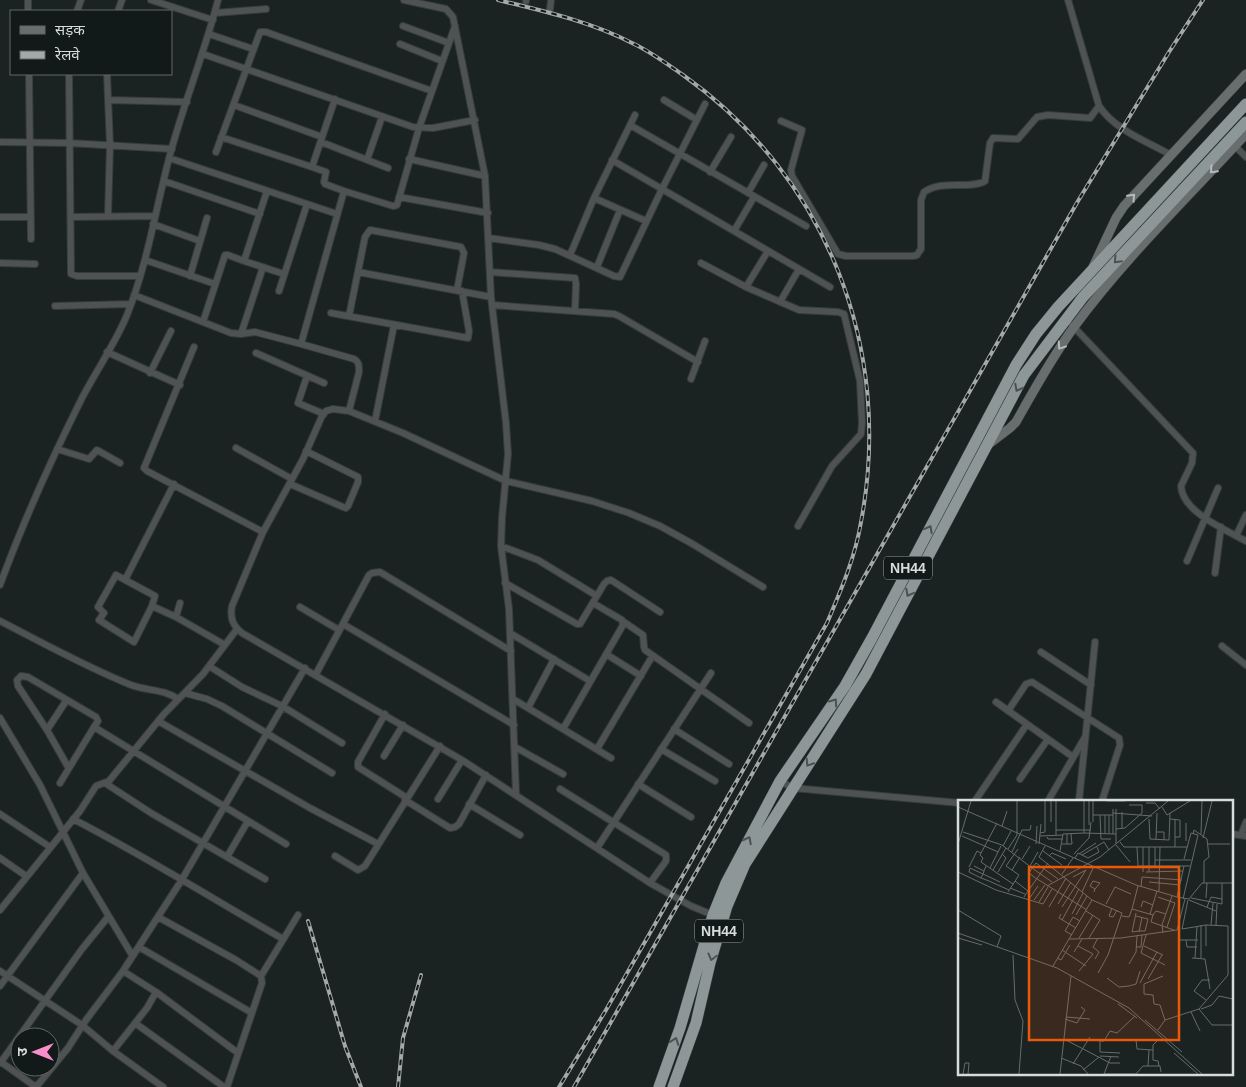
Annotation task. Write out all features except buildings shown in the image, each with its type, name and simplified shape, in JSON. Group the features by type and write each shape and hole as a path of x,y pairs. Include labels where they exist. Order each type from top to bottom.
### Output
{"highway":[{"name":"NH44","path":"659,1087 680,1028 714,915 726,883 780,781 845,686 1016,365 1036,334 1092,269 1246,104"},
{"name":"NH44","path":"673,1087 696,1023 710,963 727,906 746,864 866,674 1024,375 1070,323 1083,296 1246,122"}],"street":[{"path":"151,0 166,8 214,16 266,9"},
{"path":"0,585 57,449 97,369 122,328 131,304 145,260 169,158 203,54 218,0"},
{"path":"404,0 446,9 453,18 485,176 491,297 508,454 501,546 510,633 516,794"},
{"path":"550,9 551,0"},
{"path":"1068,0 1099,106 1104,114 1118,125 1171,155"},
{"path":"221,137 326,172 325,184 393,206 396,205 418,128 455,24"},
{"path":"403,26 449,43"},
{"path":"216,152 260,32 432,91"},
{"path":"209,34 253,49"},
{"path":"400,44 442,61"},
{"path":"203,54 418,128 432,128 474,120"},
{"path":"1092,269 1116,218 1124,206 1246,74"},
{"path":"29,75 31,238"},
{"path":"69,75 70,270 74,276 140,276"},
{"path":"107,75 110,146 108,216"},
{"path":"312,167 335,99"},
{"path":"108,100 187,102"},
{"path":"664,100 697,120"},
{"path":"489,238 548,247 620,277 705,104"},
{"path":"234,105 388,168"},
{"path":"781,121 802,130 791,170 792,176 838,254 846,256 914,256 917,255 920,249 921,200 924,192 940,185 985,181 990,142 993,138 1018,139 1033,120 1042,115 1090,118 1099,106"},
{"path":"570,255 594,198 635,115"},
{"path":"367,160 382,117"},
{"path":"630,125 806,226"},
{"path":"988,444 1016,422 1058,349 1070,323 1094,301 1246,134"},
{"path":"710,172 731,138"},
{"path":"0,142 69,143 172,149"},
{"path":"1236,146 1246,156"},
{"path":"169,158 337,214"},
{"path":"409,160 485,176"},
{"path":"612,160 830,287"},
{"path":"748,193 764,165"},
{"path":"164,181 260,214"},
{"path":"244,261 267,191"},
{"path":"301,344 344,191"},
{"path":"399,197 488,213"},
{"path":"734,230 754,197"},
{"path":"594,198 646,221"},
{"path":"279,291 307,204"},
{"path":"597,267 620,210"},
{"path":"71,217 155,216"},
{"path":"0,217 31,217"},
{"path":"190,276 207,218"},
{"path":"153,224 200,241"},
{"path":"331,312 349,316 394,325 468,338 469,331 459,291 464,253 461,247 370,230 367,232 349,316"},
{"path":"746,287 768,251"},
{"path":"203,322 225,255 228,254 284,274"},
{"path":"145,260 215,284"},
{"path":"0,263 35,264"},
{"path":"701,263 746,287 799,310 844,314 860,381 861,434 832,466 798,526"},
{"path":"241,334 263,267"},
{"path":"780,302 799,269"},
{"path":"358,272 491,297"},
{"path":"490,272 575,278 575,311"},
{"path":"134,295 231,333 255,332 354,358 360,366 349,411"},
{"path":"55,306 131,304"},
{"path":"492,305 607,313 619,316 698,362"},
{"path":"1070,323 1193,453 1194,459 1182,482 1181,489 1189,506 1205,518 1246,541"},
{"path":"375,422 394,325"},
{"path":"150,373 171,331"},
{"path":"691,379 705,341"},
{"path":"194,347 180,385 144,468 263,532"},
{"path":"107,352 180,385"},
{"path":"256,353 324,383"},
{"path":"307,376 298,403 324,414"},
{"path":"714,915 691,906 650,883 440,746 237,629 232,620 232,606 263,532 324,414 333,408 349,411 506,481 592,501 629,513 660,526 691,543 762,587"},
{"path":"236,448 291,481 346,508 358,482 358,477 306,451"},
{"path":"57,449 89,459 95,450 99,450 120,463"},
{"path":"125,580 174,484"},
{"path":"1187,561 1218,488"},
{"path":"1236,536 1246,516"},
{"path":"1215,573 1221,527"},
{"path":"501,546 533,557 597,596"},
{"path":"316,674 369,575 380,572 511,651"},
{"path":"116,575 155,596 152,606 134,642 99,620 104,613 98,607 116,575"},
{"path":"505,583 577,624 580,624 607,581 611,580 660,612"},
{"path":"176,617 180,603"},
{"path":"593,603 643,635 644,649 749,724"},
{"path":"152,606 176,617 225,645"},
{"path":"300,607 341,627 514,725"},
{"path":"0,621 107,675 140,688 170,694 178,699"},
{"path":"563,729 624,622"},
{"path":"0,910 73,819 96,786 110,781 158,721 209,666 237,629"},
{"path":"510,633 590,681"},
{"path":"1079,800 1095,642"},
{"path":"1222,646 1246,665"},
{"path":"1041,652 1091,685"},
{"path":"606,654 641,676"},
{"path":"528,708 554,659"},
{"path":"597,749 650,660"},
{"path":"209,666 242,687 282,706 342,743"},
{"path":"108,917 82,949 0,1062 33,1085 37,1086 68,1048 82,1025 123,971 181,881 304,668"},
{"path":"597,848 711,673"},
{"path":"60,783 68,767 98,721 96,717 28,677 19,677 18,686 47,730 68,767"},
{"path":"1008,711 1026,684 1030,682 1119,738 1120,745 1102,800"},
{"path":"185,693 212,701 332,773"},
{"path":"513,699 611,758"},
{"path":"47,730 66,701"},
{"path":"996,702 1073,757"},
{"path":"385,714 358,762 358,767 452,828 458,826 486,775"},
{"path":"0,718 40,785 82,873 132,955"},
{"path":"158,721 245,769 310,808 378,844"},
{"path":"976,800 1027,724"},
{"path":"384,756 403,725"},
{"path":"94,727 286,844"},
{"path":"674,729 729,764"},
{"path":"1049,800 1086,734"},
{"path":"1020,779 1048,740"},
{"path":"335,856 355,869 360,870 365,866 440,746"},
{"path":"515,747 563,774"},
{"path":"661,748 715,781"},
{"path":"438,799 462,760"},
{"path":"780,781 793,788 958,802"},
{"path":"105,783 202,843 265,879"},
{"path":"638,784 691,817"},
{"path":"560,789 666,854 666,861 650,883"},
{"path":"469,804 520,835"},
{"path":"0,814 50,847"},
{"path":"73,819 141,855 181,881 283,939"},
{"path":"227,857 248,821"},
{"path":"1243,836 1246,822"},
{"path":"0,858 26,876"},
{"path":"0,986 82,873"},
{"path":"135,1023 226,1087 262,983 261,976 298,915"},
{"path":"158,917 261,976"},
{"path":"139,946 252,1013"},
{"path":"0,971 82,1025 113,1051 163,1087"},
{"path":"123,971 156,992 238,1053"},
{"path":"113,1051 156,992"}],"railway":[{"path":"498,0 585,23 618,36 653,54 683,75 733,116 776,164 811,216 838,272 857,331 867,394 869,457 861,522 851,561 827,623 606,1010 559,1087"},
{"path":"574,1087 1078,201 1203,0"},
{"path":"308,921 345,1046 361,1087"},
{"path":"398,1087 403,1038 421,975"}]}
